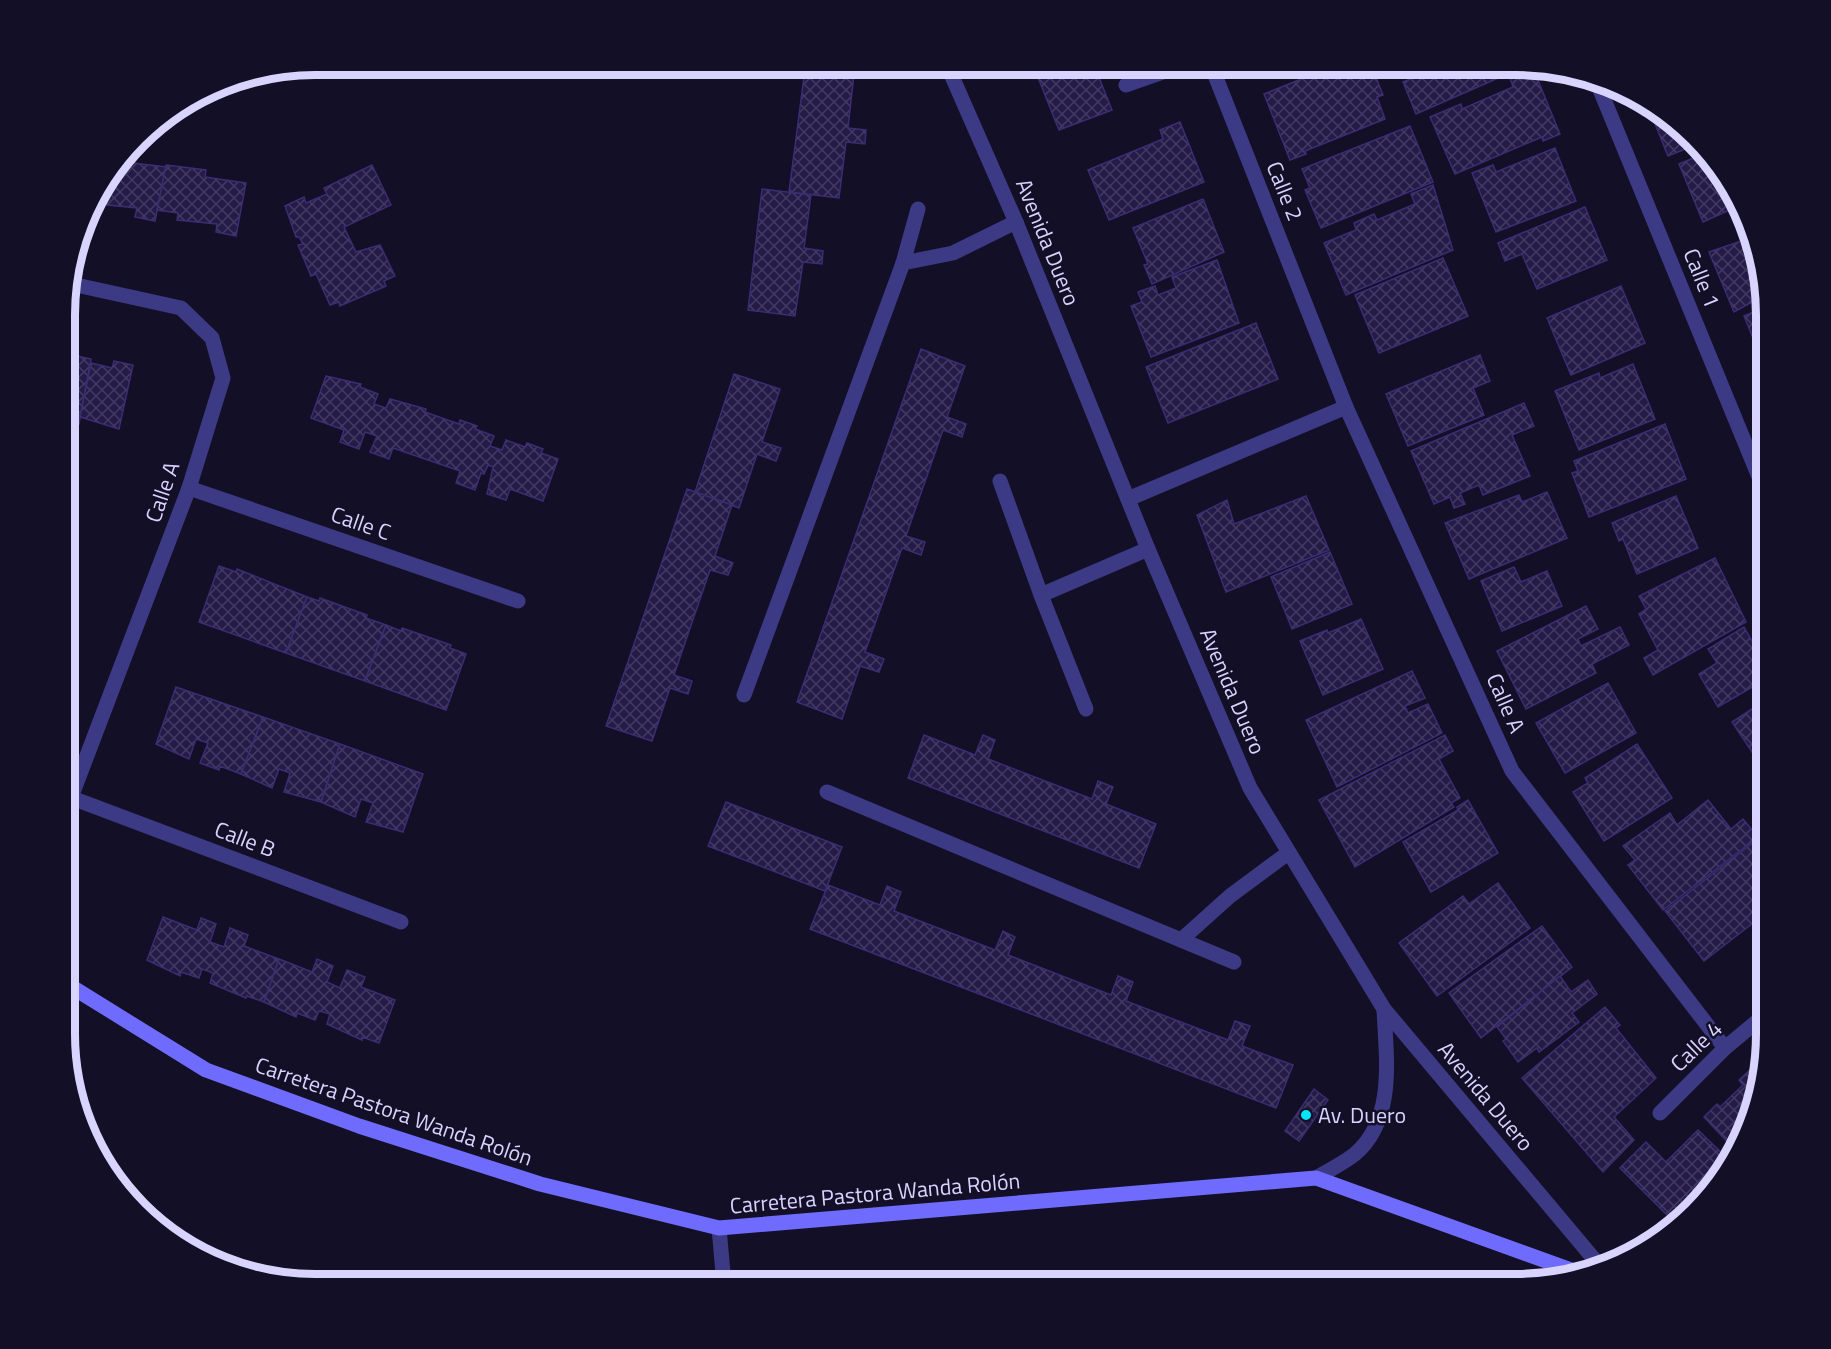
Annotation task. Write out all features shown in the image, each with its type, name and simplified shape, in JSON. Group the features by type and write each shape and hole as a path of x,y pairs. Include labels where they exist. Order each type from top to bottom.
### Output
{"street":[{"name":"Avenida Duero","path":"951,75 1016,222 1148,549 1250,788 1384,1009 1595,1260"},
{"path":"1126,85 1155,75"},
{"name":"Calle 2","path":"1215,75 1318,334"},
{"name":"Calle 1","path":"1600,90 1756,470"},
{"path":"744,695 903,263 918,208"},
{"path":"903,263 953,253 1016,222"},
{"name":"Calle A","path":"75,787 189,488 223,378 212,338 181,308 77,285"},
{"name":"Calle A","path":"1318,334 1346,407 1512,771 1725,1048"},
{"path":"1128,499 1346,407"},
{"path":"1000,481 1086,710"},
{"name":"Calle C","path":"189,488 518,602"},
{"path":"1041,595 1148,549"},
{"path":"827,792 1234,962"},
{"name":"Calle B","path":"75,805 401,922"},
{"path":"1181,940 1230,896 1288,854"},
{"name":"Carretera Pastora Wanda Rolón","path":"75,989 217,1074 359,1126 540,1184 719,1228 1316,1178 1567,1268"},
{"path":"1316,1178 1356,1153 1381,1119 1386,1069 1384,1009"},
{"name":"Calle 4","path":"1660,1113 1725,1048 1756,1022"},
{"path":"719,1228 723,1274"}],"building":[{"path":"804,75 854,75 848,128 866,130 865,144 846,142 839,198 789,192"},
{"path":"1037,75 1098,75 1112,110 1059,130"},
{"path":"1311,75 1375,75 1383,95 1377,97 1385,119 1305,151 1306,154 1290,160 1264,94"},
{"path":"1421,75 1505,75 1416,114 1403,82"},
{"path":"1517,75 1536,76 1560,134 1543,141 1542,137 1455,174 1430,117 1461,104 1462,109 1513,87 1510,78"},
{"path":"1653,118 1688,148 1668,156"},
{"path":"1180,122 1204,182 1109,220 1088,170 1163,139 1160,130"},
{"path":"1410,126 1433,182 1321,228 1305,190 1310,188 1302,169"},
{"path":"1555,148 1576,201 1496,232 1472,173 1493,165 1496,172"},
{"path":"1696,157 1716,182 1731,209 1703,222 1679,164"},
{"path":"130,163 166,167 155,221 135,217 137,208 102,204 115,182"},
{"path":"166,165 206,170 205,177 246,183 236,236 216,232 217,224 177,220 178,213 157,210"},
{"path":"372,165 391,205 344,227 356,252 380,245 395,276 384,281 386,286 340,306 339,302 330,305 316,274 311,276 298,245 303,244 299,237 296,237 285,206 304,197 306,203 327,194 324,188"},
{"path":"1433,185 1453,250 1346,295 1324,243 1356,230 1354,223 1374,214 1377,220 1415,204 1411,194"},
{"path":"762,189 811,195 804,248 823,251 822,264 803,262 795,316 748,310"},
{"path":"1203,199 1224,252 1152,284 1144,265 1148,264 1133,228"},
{"path":"1585,207 1607,260 1537,289 1522,254 1505,261 1498,243"},
{"path":"1744,240 1754,283 1755,300 1734,312 1709,252"},
{"path":"1443,258 1468,316 1379,353 1355,295"},
{"path":"1217,260 1239,323 1151,357 1131,306 1142,302 1138,292 1155,286 1158,295 1176,288 1172,277"},
{"path":"1621,286 1645,343 1571,375 1547,318"},
{"path":"1756,311 1756,345 1744,316"},
{"path":"1256,323 1278,379 1168,423 1146,367"},
{"path":"921,349 965,366 947,417 966,424 962,437 943,430 906,536 925,542 921,555 902,548 865,652 884,659 879,672 860,666 842,719 797,702"},
{"path":"75,355 91,359 79,424 75,423"},
{"path":"1480,355 1490,381 1473,388 1484,415 1408,446 1386,394"},
{"path":"114,361 133,365 119,429 80,417 91,363 112,368"},
{"path":"1633,364 1655,419 1579,450 1555,391 1599,373 1600,378"},
{"path":"734,374 780,389 762,442 781,448 776,461 757,454 739,508 695,492"},
{"path":"326,376 361,384 360,387 378,394 374,404 386,408 390,399 426,409 425,412 459,424 460,420 477,426 475,429 494,436 490,446 502,450 506,440 525,447 527,443 543,449 541,453 558,459 543,501 510,489 506,500 487,494 493,467 488,465 484,474 481,473 475,490 456,483 460,471 393,448 389,459 370,452 377,436 365,432 359,449 340,442 344,430 311,418"},
{"path":"1524,403 1534,426 1512,435 1530,476 1483,495 1479,485 1460,493 1465,504 1454,508 1450,497 1434,504 1411,451"},
{"path":"1665,424 1686,479 1589,517 1572,473 1578,471 1574,461"},
{"path":"687,489 732,505 715,556 733,563 728,575 710,570 674,675 692,681 688,694 670,688 652,741 606,726"},
{"path":"1547,492 1567,538 1469,579 1445,523 1519,495 1522,502"},
{"path":"1306,496 1329,550 1226,592 1197,515 1227,500 1234,524"},
{"path":"1676,496 1698,548 1637,574 1623,539 1619,541 1612,523"},
{"path":"1330,552 1352,604 1292,629 1271,577"},
{"path":"1715,558 1746,622 1653,675 1644,658 1658,650 1639,614 1646,609 1639,596"},
{"path":"219,566 236,572 237,569 307,597 286,653 199,622"},
{"path":"1514,567 1521,582 1547,571 1562,606 1502,631 1481,581"},
{"path":"307,597 319,601 320,598 367,615 366,618 386,625 365,681 286,653"},
{"path":"1586,606 1598,629 1578,639 1581,646 1620,627 1629,645 1592,664 1596,673 1526,709 1497,651"},
{"path":"1361,619 1383,669 1323,695 1300,641 1327,630 1328,633"},
{"path":"386,625 401,631 402,628 451,645 450,648 466,654 446,710 365,681"},
{"path":"1744,627 1753,643 1756,642 1756,685 1718,707 1699,674 1717,663 1708,649"},
{"path":"1412,671 1425,698 1405,706 1408,713 1428,704 1442,733 1337,787 1306,720"},
{"path":"1608,683 1636,733 1565,773 1536,723"},
{"path":"176,687 263,717 241,774 220,766 219,770 200,763 208,743 196,739 189,759 156,744"},
{"path":"1756,706 1756,758 1732,722"},
{"path":"263,717 340,744 321,802 284,792 290,773 279,769 272,788 241,774"},
{"path":"924,735 975,755 983,735 995,740 988,759 1092,799 1098,781 1113,787 1106,804 1156,824 1139,868 908,778"},
{"path":"1445,735 1453,751 1439,759 1460,798 1451,803 1454,807 1355,867 1319,800"},
{"path":"340,744 423,774 403,832 366,822 373,803 361,799 355,817 321,802"},
{"path":"1637,744 1672,798 1604,841 1573,792 1588,783 1585,778"},
{"path":"1468,800 1498,853 1431,892 1403,842 1458,810 1457,807"},
{"path":"1708,800 1731,829 1743,819 1756,835 1756,839 1663,910 1628,865 1635,860 1623,846 1670,813 1677,825"},
{"path":"726,802 842,847 825,891 708,846"},
{"path":"1756,840 1756,921 1704,961 1665,911"},
{"path":"1498,883 1530,928 1437,996 1399,943 1463,896 1469,904"},
{"path":"828,885 880,905 887,886 901,892 894,911 995,950 1003,931 1015,937 1008,955 1111,995 1118,976 1133,982 1126,1001 1228,1040 1235,1021 1250,1026 1242,1046 1293,1065 1276,1108 810,929"},
{"path":"163,917 197,930 201,918 216,924 210,942 224,947 230,928 248,935 244,946 279,959 264,1002 247,996 246,998 210,983 213,973 202,969 199,978 181,972 180,976 147,960"},
{"path":"1542,926 1572,967 1481,1038 1449,993"},
{"path":"279,959 312,972 317,959 333,966 327,982 340,988 347,970 365,977 361,987 395,1000 379,1043 362,1037 362,1040 327,1024 330,1014 319,1011 315,1020 297,1013 296,1017 264,1002"},
{"path":"1560,976 1571,992 1588,980 1597,994 1572,1013 1579,1022 1539,1052 1537,1048 1518,1062 1503,1041 1506,1039 1497,1027"},
{"path":"1605,1007 1620,1025 1616,1028 1656,1078 1614,1117 1634,1140 1603,1172 1522,1078"},
{"path":"1754,1066 1748,1096 1729,1144 1704,1117 1717,1104 1720,1107 1743,1085 1739,1080"},
{"name":"Av. Duero","path":"1314,1089 1328,1100 1299,1141 1285,1131"},
{"path":"1698,1130 1724,1155 1686,1204 1670,1218 1620,1168 1646,1142 1666,1162"}],"place":[{"name":"Av. Duero","path":"1306,1115"}]}
